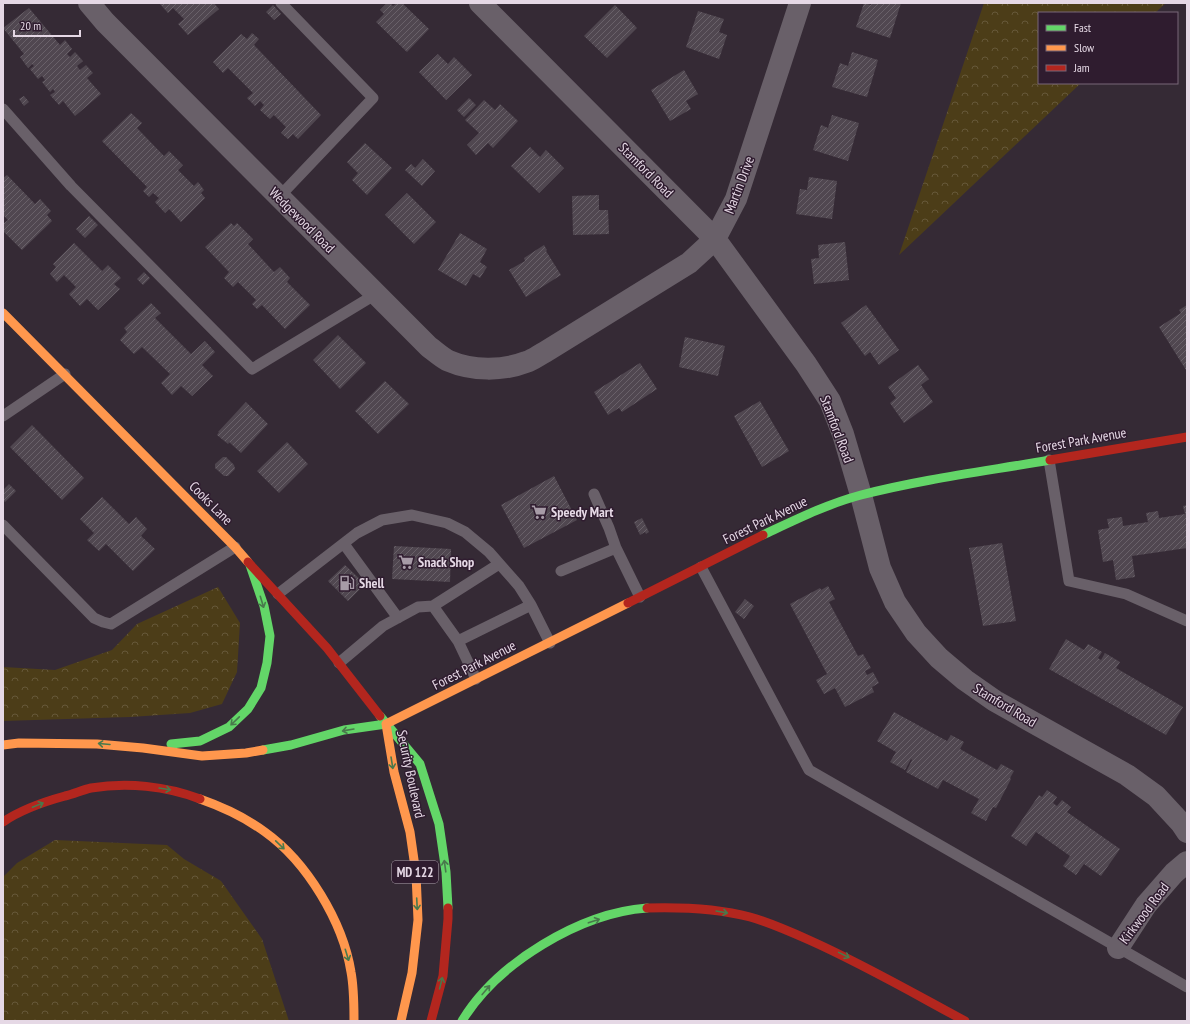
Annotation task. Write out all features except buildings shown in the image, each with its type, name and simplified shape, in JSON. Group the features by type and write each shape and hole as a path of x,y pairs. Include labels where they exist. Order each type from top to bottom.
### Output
{"main road":[{"name":"Cooks Lane","path":"4,317 65,374 235,547 327,648 386,724"},
{"name":"Forest Park Avenue","path":"143,748 202,756 246,753 291,745 344,730 386,724 786,524 824,508 861,495 925,481 1187,437"},
{"path":"3,745 19,743 97,744 143,748 200,741 229,727 248,709 261,688 267,663 270,636 264,606 250,565"},
{"name":"Security Boulevard","path":"386,724 394,772 410,832 416,874 418,920 412,973 401,1021"},
{"name":"Security Boulevard","path":"386,724 420,764 439,824 446,872 448,919 443,976 432,1021"},
{"path":"3,822 13,814 49,800 92,788 129,786 165,788 201,798 235,814 269,835 297,862 320,894 337,926 349,959 354,994 354,1021"},
{"path":"462,1021 468,1011 491,985 516,962 555,938 584,924 613,914 645,908 677,907 711,910 750,917 793,933 843,955 965,1021"}],"street":[{"name":"Wedgewood Road","path":"89,3 105,22 428,347 448,361 466,366 486,368 506,367 526,362 545,352"},
{"name":"Stamford Road","path":"480,3 715,239 806,364 830,401 843,434 880,568 895,602 916,633 939,658 965,680 995,701 1133,779 1156,796 1181,823 1187,832"},
{"name":"Martin Drive","path":"545,352 689,263 715,239 736,199 800,3"},
{"name":"Kirkwood Road","path":"1118,948 1146,906 1174,873 1187,862"}],"lane":[{"path":"280,197 373,98 281,3"},
{"path":"3,109 71,186 252,369 376,294"},
{"path":"3,416 65,374"},
{"path":"1049,460 1069,581 1126,594 1187,621"},
{"path":"594,494 616,548 640,597"},
{"path":"278,594 358,533 382,520 412,515 447,523 465,532 489,552 519,586 531,605 550,643"},
{"path":"3,525 94,618 111,624 235,547"},
{"path":"344,544 398,618"},
{"path":"562,571 616,548"},
{"path":"339,663 383,626 418,607 433,606 499,564"},
{"path":"701,567 808,770 1187,987"},
{"path":"458,641 531,605"},
{"path":"433,606 458,641 476,679"}],"green space":[{"path":"984,3 1166,3 1156,12 1038,12 1038,84 1080,84 899,255"},
{"path":"218,587 240,623 237,672 222,704 190,713 130,717 3,721 3,667 55,670 112,650 137,624"},
{"path":"55,840 167,845 184,859 221,881 262,939 289,1021 3,1021 3,877 17,863"}],"traffic: fast":[{"path":"763,535 823,508 861,495 931,480 1050,460"},
{"path":"171,744 200,741 229,727 248,709 261,688 267,663 270,636 264,606 250,565"},
{"path":"380,716 420,764 439,824 446,872 448,908"},
{"path":"263,750 291,745 344,730 386,724"},
{"path":"462,1021 477,1000 496,980 518,961 542,945 568,931 595,920 621,912 647,908"}],"traffic: slow":[{"path":"3,313 235,547 248,562"},
{"path":"386,724 628,603"},
{"path":"386,724 394,772 410,832 416,874 418,920 412,973 401,1021"},
{"path":"3,745 19,743 97,744 143,748 202,756 246,753 263,750"},
{"path":"200,799 234,813 265,832 280,845 309,876 321,894 331,914 347,953 353,984 354,1021"}],"traffic: jam":[{"path":"1050,460 1187,437"},
{"path":"628,603 763,535"},
{"path":"248,562 327,648 380,716"},
{"path":"3,822 18,813 41,803 91,788 105,786 146,786 174,791 200,799"},
{"path":"431,1021 443,976 448,908"},
{"path":"647,908 686,908 711,910 750,917 780,927 849,959 965,1021"}],"place":[{"name":"Speedy Mart","path":"539,512"},
{"name":"Snack Shop","path":"406,562"},
{"name":"Shell","path":"347,583"}]}
